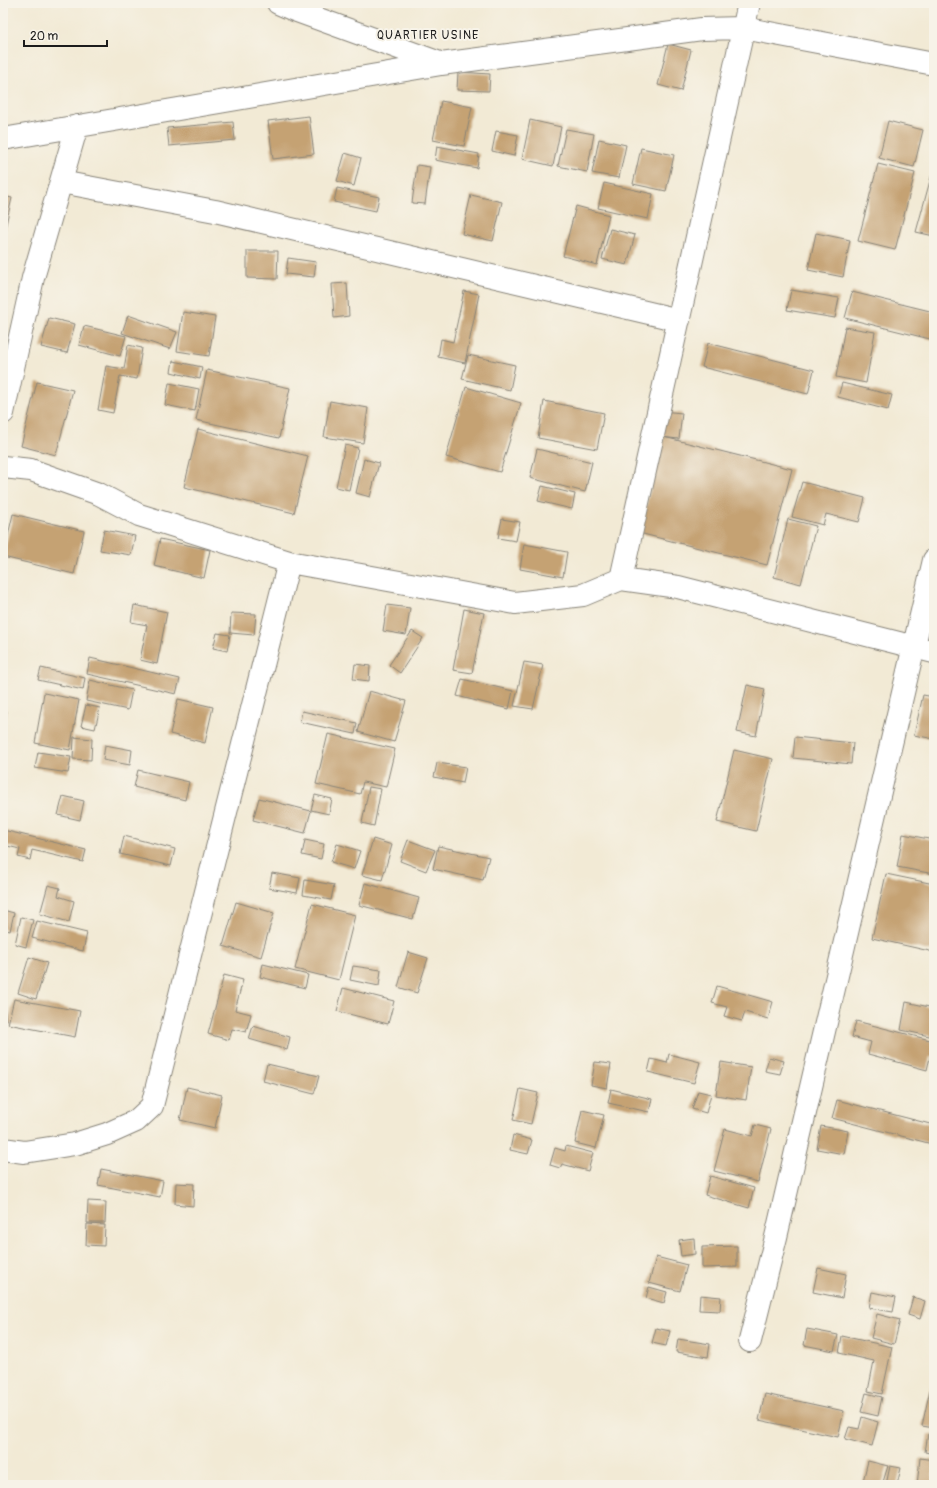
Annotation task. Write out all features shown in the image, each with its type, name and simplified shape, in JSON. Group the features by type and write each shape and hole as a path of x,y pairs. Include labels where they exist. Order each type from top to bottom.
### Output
{"street":[{"path":"278,3 441,64"},
{"path":"621,580 749,3"},
{"path":"3,139 441,64 702,29 743,28 934,64"},
{"path":"3,413 33,278 77,126"},
{"path":"61,182 215,211 679,320"},
{"path":"3,467 32,470 99,494 139,515 289,562 515,603 583,594 621,580 678,587 934,652"},
{"path":"750,1341 776,1237 934,560"},
{"path":"3,1149 24,1152 75,1144 107,1134 136,1121 152,1106 289,562"}],"building":[{"path":"668,44 691,50 681,91 658,85"},
{"path":"458,72 490,74 489,91 457,90"},
{"path":"441,101 472,107 464,146 433,140"},
{"path":"309,116 314,154 273,159 268,121"},
{"path":"530,120 561,127 553,166 522,159"},
{"path":"888,121 923,130 914,167 879,158"},
{"path":"233,122 235,140 169,146 167,128"},
{"path":"566,129 594,134 587,172 558,166"},
{"path":"496,131 518,135 514,156 492,151"},
{"path":"599,139 626,145 619,178 592,173"},
{"path":"437,146 479,154 477,168 435,160"},
{"path":"641,148 674,155 666,191 633,184"},
{"path":"345,153 361,158 354,186 337,181"},
{"path":"878,164 915,173 895,250 858,241"},
{"path":"417,165 430,167 425,204 412,203"},
{"path":"934,166 934,236 916,232"},
{"path":"604,183 653,194 648,219 598,208"},
{"path":"337,188 379,197 376,211 334,202"},
{"path":"471,195 502,202 493,241 462,234"},
{"path":"3,196 12,198 4,233 3,233"},
{"path":"576,206 609,215 597,265 563,256"},
{"path":"610,229 635,235 627,265 602,259"},
{"path":"816,233 850,240 843,277 808,270"},
{"path":"247,251 278,251 277,279 247,278"},
{"path":"288,258 316,262 314,277 286,274"},
{"path":"347,283 349,316 334,318 332,284"},
{"path":"791,290 839,298 835,318 787,310"},
{"path":"464,291 479,294 465,363 438,357 441,339 453,342"},
{"path":"852,292 934,312 934,340 845,318"},
{"path":"183,312 215,317 209,356 177,351"},
{"path":"128,315 177,332 170,349 122,333"},
{"path":"49,318 75,324 67,353 41,347"},
{"path":"84,326 126,336 120,356 79,345"},
{"path":"845,327 875,332 866,383 836,377"},
{"path":"708,343 814,370 808,394 702,367"},
{"path":"128,345 142,348 137,379 120,376 113,413 98,410 106,366 124,369"},
{"path":"468,355 515,365 510,390 462,379"},
{"path":"173,361 202,367 200,379 171,372"},
{"path":"207,370 290,388 279,438 196,420"},
{"path":"37,382 73,390 56,455 21,446"},
{"path":"169,383 199,389 195,411 165,405"},
{"path":"842,383 892,395 888,410 838,397"},
{"path":"466,387 521,403 500,472 446,457"},
{"path":"330,401 368,408 363,443 324,437"},
{"path":"544,401 604,413 597,449 538,438"},
{"path":"662,411 682,413 679,439 659,437"},
{"path":"198,429 308,456 294,513 184,487"},
{"path":"664,437 792,469 767,565 639,533"},
{"path":"345,445 358,448 349,490 336,487"},
{"path":"537,449 592,462 585,492 530,478"},
{"path":"364,459 379,463 370,497 356,493"},
{"path":"802,482 865,498 859,522 826,514 823,525 792,517"},
{"path":"542,486 575,494 572,509 538,501"},
{"path":"13,514 84,531 74,574 3,557"},
{"path":"502,519 520,522 516,541 498,538"},
{"path":"788,519 816,526 801,584 774,577"},
{"path":"104,530 135,536 131,555 100,550"},
{"path":"160,539 210,550 204,578 154,566"},
{"path":"524,544 567,552 563,577 520,569"},
{"path":"134,605 167,612 157,664 140,660 147,625 131,622"},
{"path":"387,605 410,608 406,635 383,631"},
{"path":"464,609 484,613 472,673 453,670"},
{"path":"231,613 256,614 254,635 230,633"},
{"path":"412,631 423,638 400,673 389,665"},
{"path":"217,633 230,635 227,651 213,648"},
{"path":"90,658 180,679 176,694 87,674"},
{"path":"524,662 543,665 533,709 514,706"},
{"path":"355,664 370,666 369,681 353,679"},
{"path":"41,668 85,678 83,690 38,680"},
{"path":"462,679 513,691 509,709 457,696"},
{"path":"90,680 132,690 128,710 86,701"},
{"path":"747,685 765,689 756,736 737,732"},
{"path":"369,691 406,701 394,742 358,732"},
{"path":"44,693 79,700 70,750 35,743"},
{"path":"923,695 934,697 934,739 914,735"},
{"path":"178,699 213,707 205,743 170,734"},
{"path":"86,705 100,708 95,729 81,726"},
{"path":"3,710 7,711 4,727 3,727"},
{"path":"302,711 357,723 355,734 300,722"},
{"path":"328,734 395,749 386,787 363,782 360,794 316,784"},
{"path":"74,737 92,739 91,760 73,759"},
{"path":"795,737 853,743 851,764 793,758"},
{"path":"105,745 132,750 130,765 103,760"},
{"path":"734,750 773,759 756,831 717,822"},
{"path":"38,752 71,757 68,773 35,768"},
{"path":"437,763 466,767 463,783 434,777"},
{"path":"138,770 189,782 185,800 134,787"},
{"path":"369,787 381,789 374,826 362,823"},
{"path":"315,795 332,799 329,814 311,810"},
{"path":"63,796 84,801 80,820 58,815"},
{"path":"259,798 311,811 305,833 253,820"},
{"path":"3,830 86,850 83,862 32,850 30,860 18,857 20,849 3,845"},
{"path":"903,834 934,840 934,874 897,867"},
{"path":"124,836 175,849 171,866 120,854"},
{"path":"373,839 392,845 382,880 362,875"},
{"path":"305,840 324,844 321,859 302,855"},
{"path":"408,840 435,850 426,871 400,861"},
{"path":"337,844 360,851 354,869 331,862"},
{"path":"438,846 489,857 483,880 433,869"},
{"path":"272,873 300,878 297,893 269,888"},
{"path":"886,874 934,884 934,952 872,938"},
{"path":"305,880 334,885 331,900 303,895"},
{"path":"365,883 419,898 413,919 359,905"},
{"path":"48,885 60,888 58,896 74,901 69,922 40,914"},
{"path":"236,902 274,913 261,957 223,946"},
{"path":"312,904 355,915 339,980 295,969"},
{"path":"3,910 14,913 10,931 3,929"},
{"path":"21,917 33,920 26,947 15,944"},
{"path":"37,921 87,933 83,951 32,938"},
{"path":"408,952 428,958 417,993 398,987"},
{"path":"29,957 47,963 36,999 18,993"},
{"path":"263,964 308,975 305,988 260,977"},
{"path":"353,966 381,970 379,986 350,980"},
{"path":"224,975 243,980 235,1010 251,1014 246,1032 232,1029 229,1040 208,1034"},
{"path":"717,986 773,1002 768,1019 745,1012 742,1021 724,1016 727,1007 712,1003"},
{"path":"343,988 394,1001 388,1024 337,1011"},
{"path":"14,999 80,1011 75,1037 8,1024"},
{"path":"906,1002 934,1008 934,1037 901,1030"},
{"path":"4,1006 6,1020 3,1021 3,1007"},
{"path":"856,1021 934,1041 934,1058 930,1057 927,1070 868,1054 871,1042 852,1037"},
{"path":"253,1026 290,1037 287,1050 249,1039"},
{"path":"669,1054 700,1062 694,1083 648,1072 651,1059 667,1063"},
{"path":"769,1057 784,1061 780,1074 765,1071"},
{"path":"595,1062 611,1064 607,1088 591,1085"},
{"path":"721,1062 751,1067 746,1100 716,1095"},
{"path":"267,1064 319,1076 314,1094 263,1081"},
{"path":"187,1087 222,1095 215,1128 180,1120"},
{"path":"520,1089 538,1093 531,1124 513,1120"},
{"path":"611,1089 652,1099 649,1112 608,1103"},
{"path":"698,1091 711,1094 706,1113 692,1109"},
{"path":"837,1100 934,1125 932,1144 832,1118"},
{"path":"582,1110 604,1115 596,1148 575,1143"},
{"path":"755,1125 771,1129 758,1182 714,1171 725,1129 752,1136"},
{"path":"821,1126 848,1131 844,1154 817,1149"},
{"path":"513,1135 532,1140 528,1154 510,1150"},
{"path":"566,1146 593,1153 588,1171 562,1164 560,1168 550,1165 555,1148 565,1151"},
{"path":"101,1169 163,1181 160,1197 98,1185"},
{"path":"710,1176 754,1188 749,1208 705,1195"},
{"path":"176,1183 194,1184 193,1206 175,1204"},
{"path":"88,1201 106,1202 105,1223 87,1223"},
{"path":"87,1224 105,1225 104,1246 86,1245"},
{"path":"694,1238 695,1254 681,1256 679,1240"},
{"path":"737,1246 737,1267 702,1268 702,1247"},
{"path":"656,1257 687,1265 680,1291 649,1283"},
{"path":"818,1268 846,1274 842,1298 813,1292"},
{"path":"649,1287 667,1292 664,1303 646,1298"},
{"path":"872,1292 896,1297 893,1312 869,1308"},
{"path":"700,1295 721,1297 720,1311 699,1310"},
{"path":"913,1297 925,1301 920,1319 908,1315"},
{"path":"877,1314 900,1320 894,1344 871,1338"},
{"path":"656,1328 670,1331 666,1346 652,1343"},
{"path":"807,1329 838,1335 834,1351 804,1345"},
{"path":"842,1336 892,1347 882,1394 868,1391 874,1361 839,1353"},
{"path":"678,1339 710,1344 708,1357 676,1352"},
{"path":"931,1385 934,1385 934,1428 922,1426"},
{"path":"866,1393 882,1397 878,1416 861,1412"},
{"path":"765,1394 844,1411 838,1437 759,1420"},
{"path":"862,1417 878,1422 872,1446 845,1439 849,1427 859,1429"},
{"path":"928,1434 934,1435 934,1454 925,1452"},
{"path":"920,1458 934,1460 933,1485 917,1485"},
{"path":"868,1461 888,1466 882,1485 862,1485"},
{"path":"890,1466 901,1468 897,1485 886,1485"}],"district":[{"name":"QUARTIER USINE","path":"428,35"}]}
